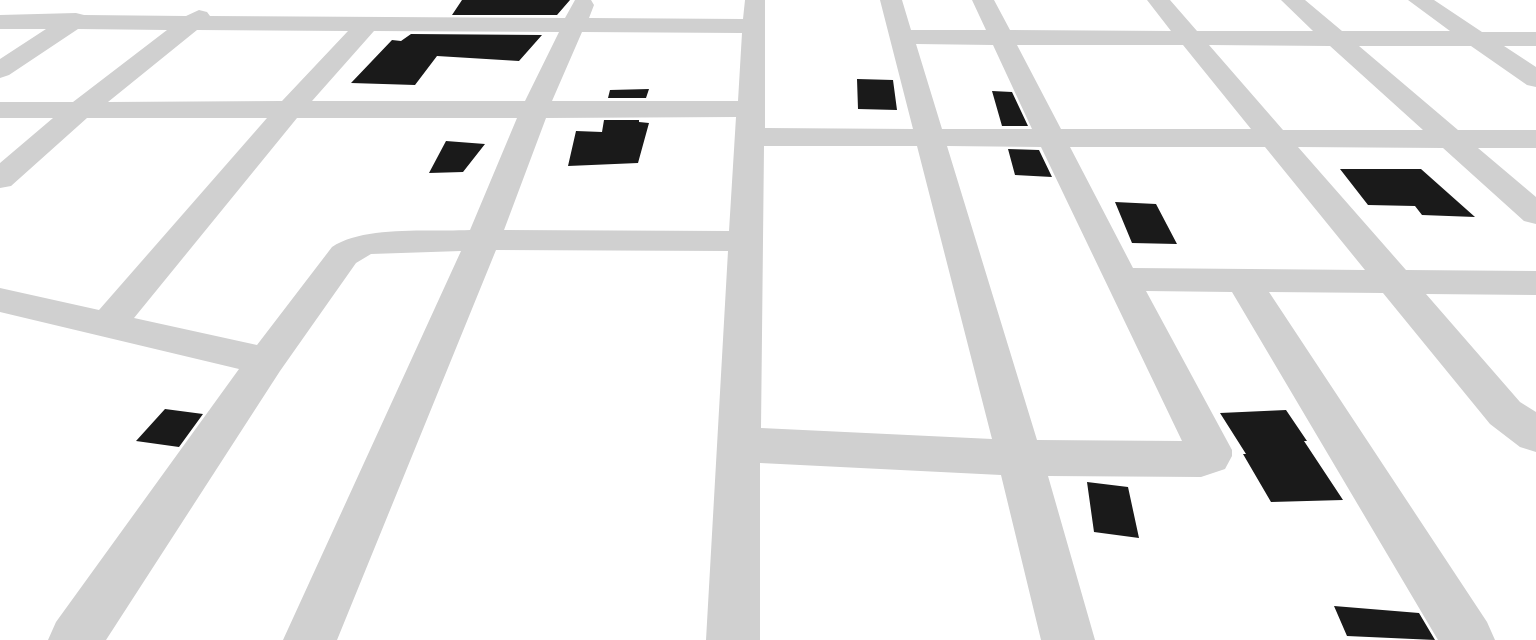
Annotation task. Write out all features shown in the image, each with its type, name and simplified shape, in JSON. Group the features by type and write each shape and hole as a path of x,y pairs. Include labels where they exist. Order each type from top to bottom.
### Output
{"street":[{"path":"0,69 107,0"},
{"path":"0,179 80,110 221,0"},
{"path":"467,24 484,0"},
{"path":"891,0 1020,458 1068,640"},
{"path":"738,444 1020,458 1201,459 1209,456 1209,450 983,0"},
{"path":"1158,0 1505,413 1536,435"},
{"path":"1292,0 1536,214"},
{"path":"1419,0 1536,79"},
{"path":"0,22 467,24 579,13 754,13 733,640"},
{"path":"310,640 535,110 579,13"},
{"path":"107,325 289,110 368,24"},
{"path":"900,37 1536,39"},
{"path":"0,110 535,110 750,123 928,138 1536,139"},
{"path":"75,640 266,360 344,255 355,247 371,244 482,240 746,241"},
{"path":"1121,279 1536,283"},
{"path":"1243,280 1468,640"},
{"path":"0,300 266,360"}],"building":[{"path":"462,0 570,0 557,15 452,15"},
{"path":"411,34 542,35 519,61 437,56 415,85 351,83 392,40 401,41"},
{"path":"857,79 893,80 897,110 858,109"},
{"path":"649,89 646,98 608,98 610,90"},
{"path":"992,91 1012,92 1028,126 1002,126"},
{"path":"604,120 639,120 649,123 638,163 568,166 576,131 602,132"},
{"path":"446,141 485,144 463,172 429,173"},
{"path":"1008,149 1039,150 1052,177 1015,175"},
{"path":"1340,169 1421,169 1475,217 1422,215 1415,206 1368,205"},
{"path":"1115,202 1156,204 1177,244 1132,243"},
{"path":"165,409 203,414 179,447 136,441"},
{"path":"1286,410 1343,500 1271,502 1243,454 1246,454 1220,413"},
{"path":"1087,482 1128,487 1139,538 1094,532"},
{"path":"1334,606 1419,613 1435,640 1347,636"}]}
